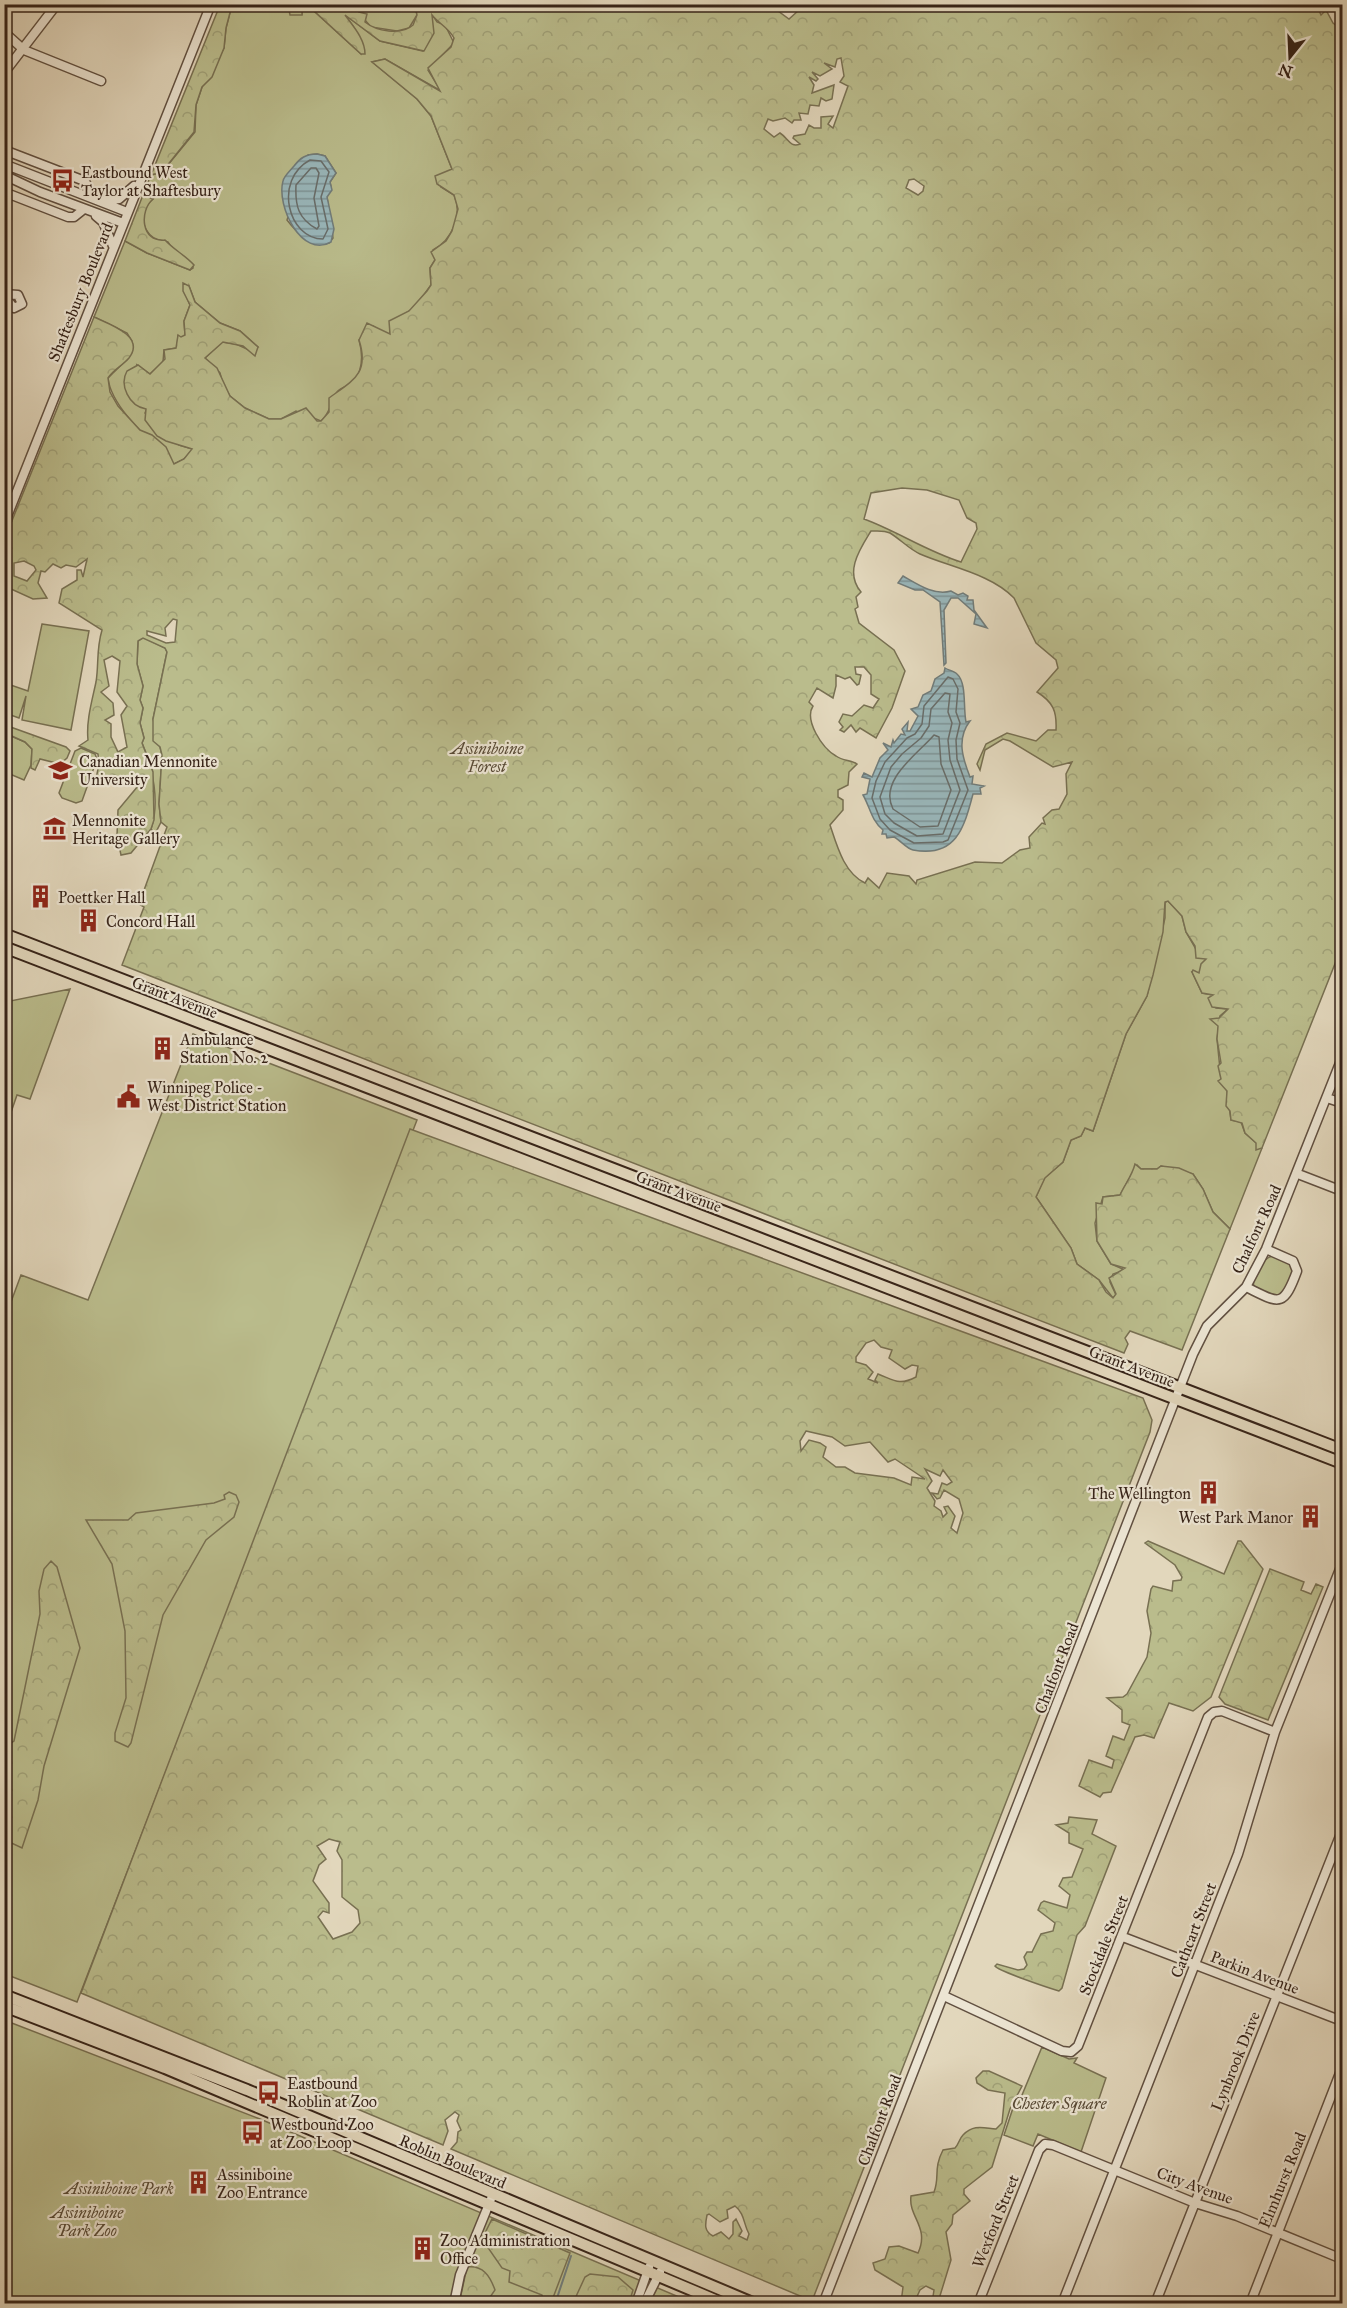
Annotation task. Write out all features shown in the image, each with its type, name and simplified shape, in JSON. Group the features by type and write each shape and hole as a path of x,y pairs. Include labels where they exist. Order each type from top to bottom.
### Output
{"main road":[{"name":"Grant Avenue","path":"4,934 1342,1450"},
{"name":"Grant Avenue","path":"4,947 1342,1463"},
{"name":"Roblin Boulevard","path":"4,1995 247,2090 491,2199"},
{"name":"Roblin Boulevard","path":"4,2006 491,2199 655,2268 755,2304"},
{"name":"Roblin Boulevard","path":"655,2268 725,2304"}],"street":[{"path":"4,74 57,4"},
{"name":"Shaftesbury Boulevard","path":"4,524 211,4"},
{"path":"4,32 24,50 101,81"},
{"path":"4,150 82,180 86,183 93,198"},
{"path":"4,164 128,212"},
{"path":"4,175 88,211 123,223"},
{"path":"93,198 119,199 128,194 141,177"},
{"path":"4,192 68,217 88,211"},
{"path":"88,211 103,222 113,246"},
{"name":"Chalfont Road","path":"823,2304 1180,1387 1207,1326 1246,1287 1266,1249 1298,1174 1342,1058"},
{"path":"1327,1098 1342,1103"},
{"path":"1298,1174 1342,1191"},
{"path":"1246,1287 1272,1300 1281,1300 1288,1295 1297,1271 1293,1261 1266,1249"},
{"name":"Cathcart Street","path":"1062,2304 1238,1854 1275,1732 1342,1564"},
{"name":"Stockdale Street","path":"944,1996 1062,2051 1071,2052 1078,2046 1123,1937 1208,1717 1214,1712 1222,1711 1275,1732"},
{"name":"Lynbrook Drive","path":"1155,2304 1342,1831"},
{"name":"Parkin Avenue","path":"1123,1937 1342,2022"},
{"name":"Elmhurst Road","path":"1250,2304 1342,2068"},
{"name":"City Avenue","path":"1039,2150 1045,2144 1053,2145 1195,2203 1278,2232 1342,2259"},
{"name":"Wexford Street","path":"978,2304 1039,2150"},
{"path":"454,2304 460,2275 491,2199"},
{"path":"636,2304 655,2268"},
{"path":"644,2304 655,2268"}],"green space":[{"name":"Assiniboine Forest","path":"779,4 774,8 789,19 799,10 798,4 1316,4 1321,15 1326,10 1333,23 1342,30 1342,946 1262,1148 1256,1150 1256,1143 1245,1133 1242,1123 1231,1120 1230,1111 1226,1106 1227,1091 1218,1081 1221,1079 1218,1066 1221,1063 1217,1039 1218,1026 1210,1019 1219,1018 1228,1009 1212,1007 1208,998 1213,995 1202,993 1192,972 1193,970 1199,973 1201,964 1206,959 1196,958 1195,946 1186,932 1182,916 1168,901 1165,902 1163,932 1147,996 1126,1034 1093,1131 1085,1128 1081,1136 1071,1140 1063,1162 1045,1178 1036,1197 1071,1248 1077,1264 1099,1280 1106,1292 1113,1298 1116,1294 1109,1278 1125,1268 1111,1264 1097,1241 1096,1203 1102,1204 1103,1197 1120,1195 1135,1164 1141,1169 1157,1169 1161,1166 1179,1168 1193,1174 1203,1189 1213,1212 1230,1229 1182,1350 1130,1331 1125,1338 1128,1344 1124,1353 122,965 144,907 139,904 167,827 161,822 159,804 162,755 160,747 153,741 153,719 167,652 165,648 143,638 138,641 137,664 143,686 140,700 143,708 140,723 144,738 142,743 153,772 154,820 151,829 131,853 121,855 117,836 118,810 138,786 114,777 101,786 95,784 99,764 98,754 79,746 88,740 102,630 59,603 62,589 77,580 77,570 81,570 83,577 87,559 76,567 66,565 61,568 53,564 45,572 41,571 38,583 47,598 33,599 9,588 5,598 5,538 94,317 124,332 133,343 133,350 129,358 108,378 110,392 118,406 140,430 152,435 166,447 174,464 184,459 192,449 157,436 145,420 146,409 130,399 124,382 127,371 138,365 150,374 165,359 164,350 176,348 178,335 181,337 185,335 184,321 190,305 183,291 183,283 189,286 195,302 220,323 240,331 258,347 255,356 243,346 223,342 205,358 217,368 230,396 245,408 269,419 281,419 306,408 317,421 321,421 329,412 329,398 357,375 362,361 359,340 367,323 390,334 389,321 409,311 427,291 431,285 430,268 435,260 431,252 446,241 452,231 458,209 454,195 437,184 435,176 452,169 431,116 417,99 372,62 385,59 440,91 428,68 451,47 454,38 432,15 434,33 424,51 380,41 345,15 363,43 365,54 361,54 313,10 312,6 352,5 359,12 367,14 365,22 375,28 389,31 408,28 413,25 417,15 415,5","holes":["841,58 844,76 840,82 848,86 833,128 828,124 833,116 821,117 821,128 809,125 805,134 794,136 793,138 800,144 797,145 791,144 780,133 774,137 764,129 768,119 773,121 785,118 792,123 794,120 801,120 799,113 808,114 810,105 819,106 821,98 826,101 832,99 834,85 812,93 814,85 809,77 816,81 818,79 812,72 820,76 832,69 824,63 835,67 837,59","914,179 924,186 923,191 918,195 906,188 909,180","902,488 927,490 959,500 967,518 976,523 977,529 961,562 864,519 871,493","871,531 888,532 920,554 994,583 1014,598 1036,643 1056,660 1058,668 1037,692 1047,699 1053,708 1056,730 1048,730 1036,741 1007,733 986,744 977,764 980,770 985,750 1003,739 1053,767 1072,762 1066,774 1067,794 1059,809 1052,810 1043,818 1045,824 1042,823 1029,837 1030,848 1020,850 1002,863 975,862 917,880 916,884 909,876 887,873 879,888 868,878 865,883 852,873 839,850 830,825 843,810 843,800 838,797 838,790 848,785 849,772 857,764 841,759 825,747 813,726 811,719 813,706 809,702 817,688 833,698 836,675 845,679 850,677 857,685 859,684 861,675 856,674 855,667 864,667 871,675 871,694 879,699 873,708 864,705 852,716 843,714 839,722 843,727 840,730 844,732 851,725 856,732 860,728 876,738 892,708 905,671 894,650 859,623 855,609 858,607 856,597 861,592 856,584 854,569 862,545","24,561 34,566 36,570 27,581 14,576 14,563","173,619 177,620 175,642 166,643 147,635 147,631 166,636 165,628","112,656 120,661 117,692 127,706 121,715 127,747 118,752 111,737 111,724 105,720 114,715 113,703 101,692 109,686 104,660"]},
{"path":"220,5 232,5 224,48 212,77 202,87 196,105 194,132 162,172 151,175"},
{"path":"232,5 288,5 302,14 302,5 312,5 313,10 361,54 359,37 344,14 380,41 423,51 432,14 437,22 445,25 454,43 428,70 441,91 385,59 372,62 417,99 431,116 452,169 441,187 454,195 457,211 454,226 446,240 433,250 435,260 430,268 431,285 412,309 395,321 390,334 387,335 373,326 359,340 361,361 357,377 354,382 337,392 327,414 321,421 296,411 281,419 269,419 245,408 230,396 223,385 220,373 205,358 222,342 236,344 249,350 258,347 240,331 220,323 195,302 189,286 187,298 190,305 184,321 185,335 182,338 178,336 177,348 164,350 163,362 150,374 137,365 147,408 145,413 179,445 193,449 184,459 174,464 134,424 111,389 108,378 122,364 132,341 127,333 94,317 125,241 147,253 190,270 193,268 193,265 168,242 158,240 149,234 143,218 146,208 153,199 143,195 151,175 162,172 195,132 196,105 202,87 224,48","holes":["308,155 325,156 336,173 330,182 331,187 327,197 333,238 329,243 322,244 305,238 287,220"]},
{"path":"288,5 302,5 302,15 290,15"},
{"path":"352,5 415,5 417,15 409,28 397,31 371,27"},
{"path":"143,195 153,199 144,218 147,232 157,240 165,240 191,261 194,265 190,270 147,253 125,241"},
{"path":"42,624 89,631 71,730 22,720 26,696 19,718 5,713 5,683 28,691"},
{"path":"143,637 165,648 167,652 153,719 162,755 159,804 161,822 155,834 151,829 155,808 154,785 142,743 144,738 140,723 143,708 140,700 143,686 137,664 138,641"},
{"path":"5,725 66,747 70,751 67,758 60,764 40,759 35,770 31,768 32,749 25,742 5,733"},
{"path":"4,733 25,742 32,749 31,765 24,780 5,772"},
{"path":"81,748 95,754 97,759 82,801 76,803 62,798 59,793 75,751"},
{"path":"1168,901 1182,916 1186,932 1197,951 1206,959 1199,973 1192,972 1202,993 1213,995 1216,1008 1228,1009 1220,1016 1217,1039 1221,1079 1227,1091 1231,1120 1241,1122 1245,1133 1262,1148 1230,1229 1213,1212 1203,1189 1193,1174 1161,1166 1157,1169 1141,1169 1137,1165 1120,1195 1103,1197 1095,1223 1097,1241 1111,1264 1125,1270 1113,1274 1110,1282 1116,1295 1113,1298 1099,1280 1077,1264 1071,1248 1036,1197 1044,1178 1063,1162 1071,1140 1081,1136 1085,1128 1093,1131 1126,1034 1147,996 1165,918 1165,902"},
{"path":"70,989 30,1099 17,1095 8,1121 5,1120 5,1002"},
{"path":"193,1034 417,1120 77,2002 5,1974 5,1318 21,1275 88,1300"},
{"path":"410,1129 1143,1398 1152,1420 1150,1432 812,2301 451,2149 457,2142 458,2132 461,2130 457,2121 459,2115 455,2112 445,2120 448,2131 443,2145 81,1993","holes":["874,1340 881,1347 892,1350 889,1358 905,1369 912,1365 918,1366 916,1377 901,1382 878,1374 875,1380 878,1383 868,1379 873,1372 866,1365 856,1362 856,1357 866,1343","806,1431 832,1437 845,1446 870,1442 888,1462 895,1459 925,1479 912,1477 911,1485 894,1478 855,1473 845,1467 836,1467 823,1457 826,1447 820,1443 809,1440 801,1451 800,1441","925,1469 940,1476 943,1470 952,1482 947,1485 942,1483 938,1494 932,1493 937,1499 944,1490 959,1499 963,1513 957,1533 951,1528 955,1516 948,1506 944,1507 947,1513 943,1517 941,1511 934,1506 935,1501 927,1488 932,1481","329,1839 340,1842 337,1851 342,1860 342,1897 358,1910 360,1923 352,1932 333,1939 318,1917 323,1911 329,1913 329,1903 313,1881 319,1865 326,1859 317,1846","735,2206 742,2215 749,2234 747,2240 739,2236 742,2231 736,2219 733,2222 733,2234 729,2239 721,2232 713,2236 708,2232 707,2215 709,2214 720,2222 728,2218 727,2210"]},
{"path":"1277,1255 1290,1262 1295,1271 1286,1292 1276,1297 1254,1289 1254,1278 1259,1267 1267,1259"},
{"path":"229,1492 236,1495 239,1502 234,1517 206,1540 163,1615 131,1743 128,1747 115,1741 115,1733 126,1698 125,1631 112,1564 86,1520 128,1520 136,1513 214,1503 225,1499 224,1495"},
{"path":"1148,1541 1224,1574 1238,1541 1241,1541 1263,1569 1211,1697 1193,1711 1169,1703 1154,1738 1144,1735 1135,1737 1111,1792 1103,1793 1100,1797 1079,1786 1089,1760 1112,1768 1114,1760 1106,1756 1113,1736 1124,1740 1130,1725 1122,1722 1122,1710 1107,1698 1123,1697 1127,1694 1147,1657 1151,1633 1147,1611 1151,1589 1153,1586 1172,1591 1173,1581 1181,1580 1182,1577 1175,1565 1145,1543"},
{"path":"51,1561 57,1567 80,1648 44,1766 38,1800 22,1848 5,1840 5,1747 14,1741 40,1614 39,1591 44,1569"},
{"path":"1270,1569 1304,1582 1301,1590 1311,1594 1316,1584 1323,1587 1268,1720 1225,1704 1219,1697"},
{"path":"1069,1817 1097,1820 1092,1834 1116,1846 1085,1926 1077,1935 1062,1988 1059,1991 995,1966 997,1964 1018,1970 1024,1969 1027,1965 1024,1957 1027,1952 1032,1952 1041,1934 1053,1931 1055,1923 1038,1910 1041,1903 1044,1901 1067,1908 1070,1895 1059,1886 1063,1878 1072,1877 1083,1849 1069,1843 1069,1833 1056,1825 1068,1823"},
{"name":"Assiniboine Park","path":"4,2020 260,2119 693,2303 5,2303"},
{"name":"Chester Square","path":"1042,2047 1069,2059 1077,2058 1074,2063 1106,2078 1081,2152 1038,2134 1033,2146 1004,2135 1013,2108 1017,2107"},
{"path":"983,2071 989,2071 1022,2086 1010,2109 992,2167 964,2189 964,2194 970,2201 953,2215 952,2224 946,2232 951,2260 939,2299 932,2303 934,2290 926,2286 920,2290 914,2303 901,2303 903,2287 875,2270 873,2263 885,2259 889,2247 899,2246 918,2253 922,2236 911,2203 911,2196 934,2192 938,2162 943,2150 955,2148 971,2129 996,2129 1002,2123 1005,2093 988,2090 977,2083 976,2078"},
{"path":"492,2219 570,2253 551,2303 543,2303 542,2295 509,2282 510,2271 502,2268 482,2239"},
{"path":"467,2267 482,2270 491,2280 495,2290 486,2303 459,2304"},
{"path":"590,2274 618,2277 633,2290 629,2303 573,2303 585,2277"}],"water":[{"path":"317,154 325,156 336,173 330,182 332,190 327,197 334,229 331,242 320,245 310,243 301,237 287,216 282,191 286,175 296,163 306,156"},
{"path":"903,576 932,591 951,591 958,595 963,593 968,596 967,600 973,600 974,610 987,628 974,624 976,614 958,598 951,598 944,610 946,663 944,665 940,602 923,590 915,590 898,583"},
{"path":"945,668 957,674 962,683 966,722 970,721 963,735 963,756 970,777 973,776 972,784 984,786 980,788 981,794 973,794 961,829 949,845 928,851 913,850 894,837 887,838 886,834 882,834 883,830 873,818 863,795 867,794 870,779 862,777 864,773 872,777 880,758 888,750 883,743 891,747 893,740 894,743 901,734 905,735 902,729 908,722 907,731 910,731 918,716 911,709 918,707 923,695 931,691 935,679 944,673"}],"waterway":[{"path":"555,2304 571,2256"}],"place":[{"name":"Eastbound West Taylor at Shaftesbury","path":"63,181"},
{"name":"Canadian Mennonite University","path":"61,770"},
{"name":"Mennonite Heritage Gallery","path":"54,829"},
{"name":"Poettker Hall","path":"40,897"},
{"name":"Concord Hall","path":"88,921"},
{"name":"Ambulance Station No. 2","path":"162,1048"},
{"name":"Winnipeg Police - West District Station","path":"129,1096"},
{"name":"The Wellington","path":"1209,1493"},
{"name":"West Park Manor","path":"1311,1517"},
{"name":"Eastbound Roblin at Zoo","path":"269,2092"},
{"name":"Westbound Zoo at Zoo Loop","path":"252,2133"},
{"name":"Assiniboine Zoo Entrance","path":"199,2183"},
{"name":"Zoo Administration Office","path":"422,2249"}],"park label":[{"name":"Assiniboine Park Zoo","path":"87,2221"}]}
